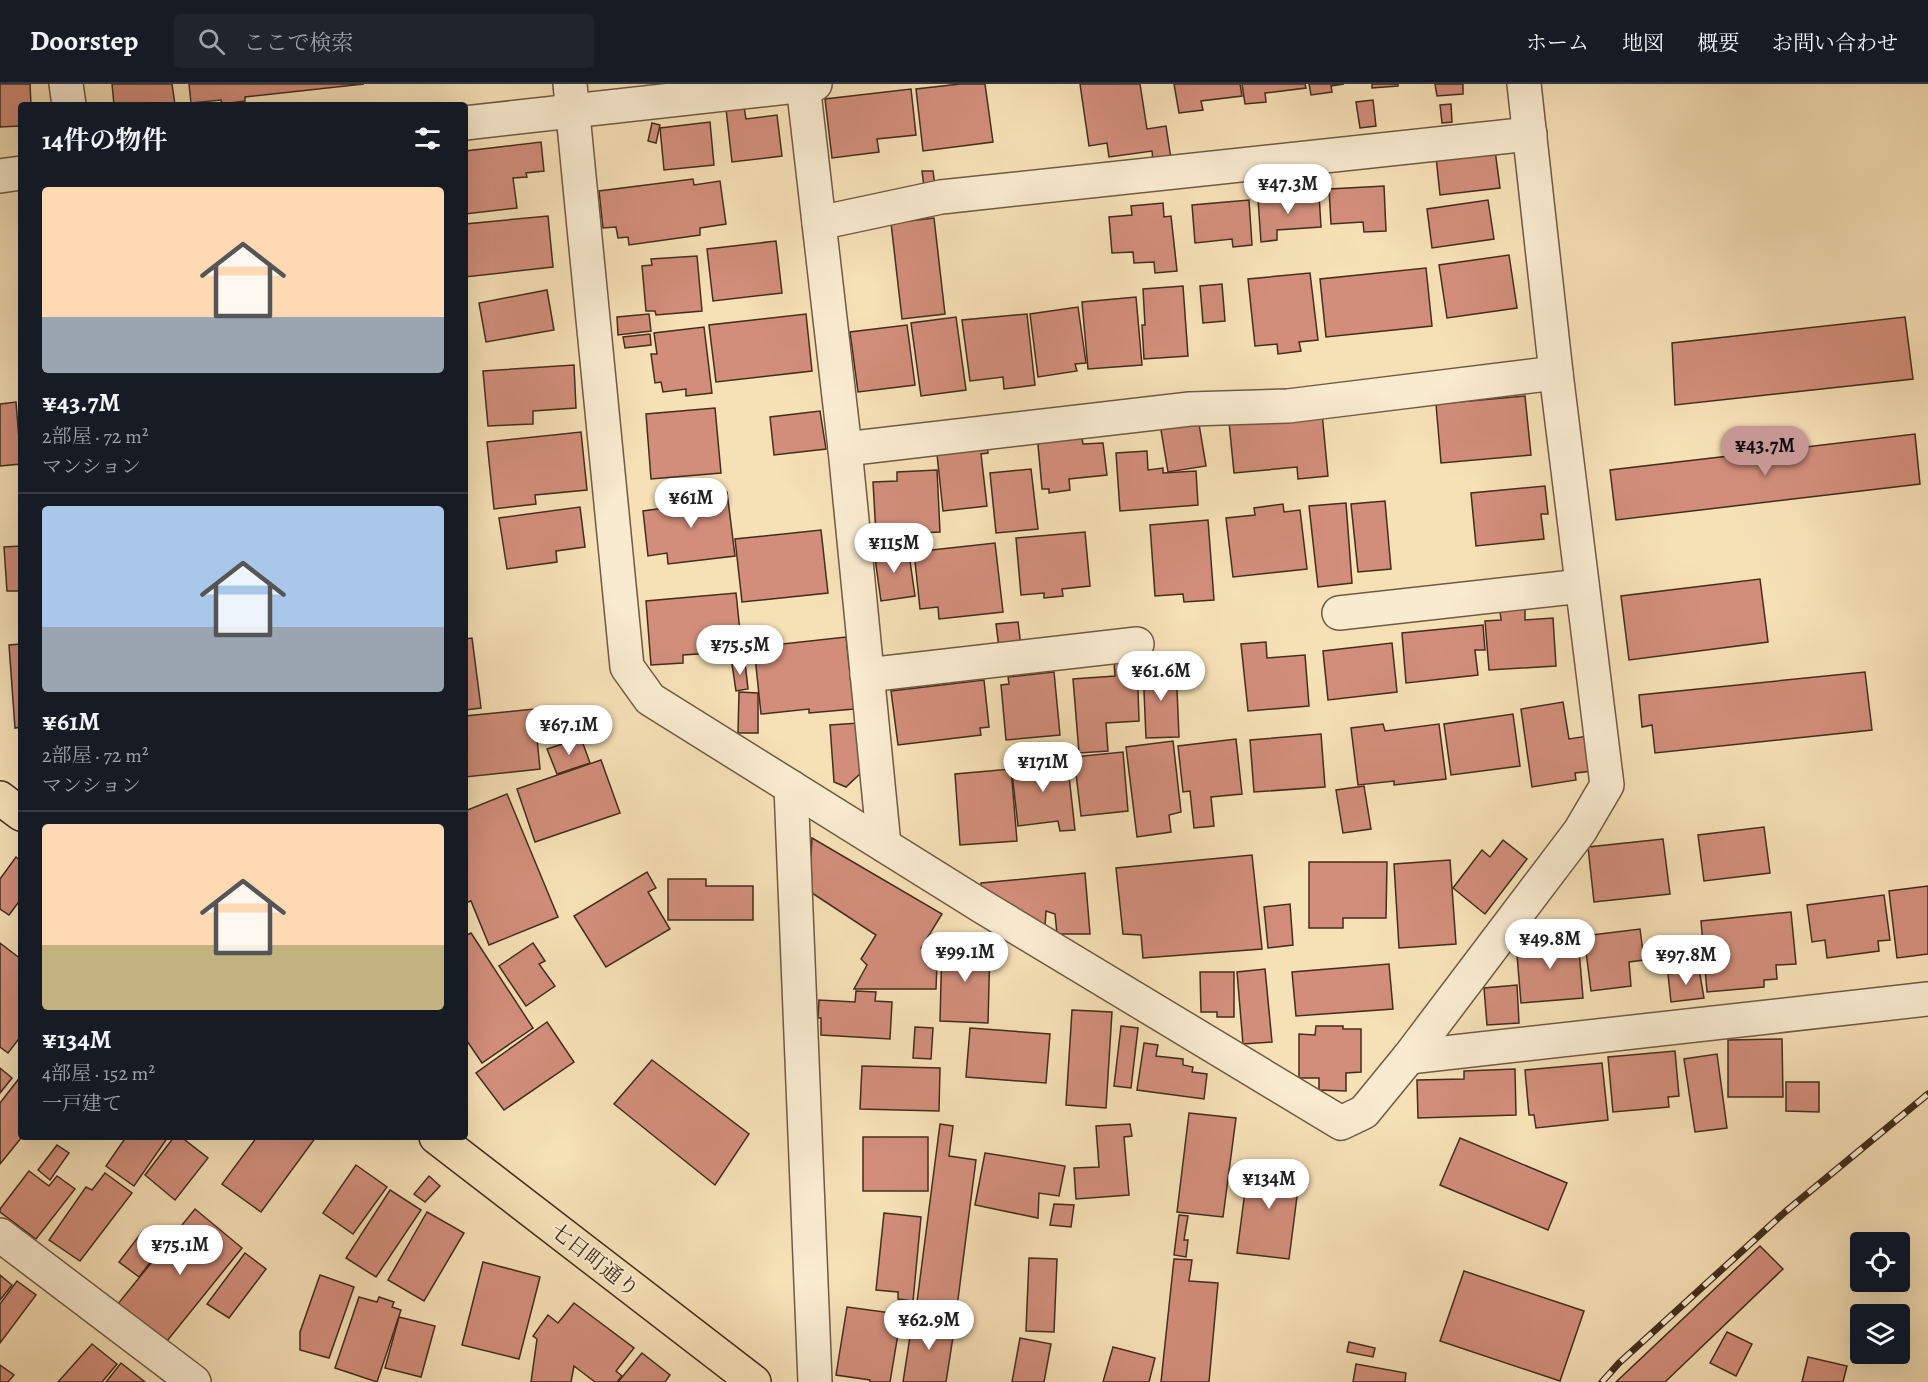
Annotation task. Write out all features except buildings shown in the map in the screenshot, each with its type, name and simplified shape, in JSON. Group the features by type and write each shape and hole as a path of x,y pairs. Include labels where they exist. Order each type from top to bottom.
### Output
{"highway":[{"path":"0,798 18,812"},
{"name":"七日町通り","path":"440,1140 754,1382"}],"street":[{"path":"66,84 69,102"},
{"path":"468,122 572,98 807,84 819,223 845,449 884,845"},
{"path":"572,98 627,666 650,699 983,907 1341,1122 1364,1112 1409,1057 1580,831 1607,784 1556,373 1524,84"},
{"path":"819,223 941,197 1530,134"},
{"path":"0,176 18,173"},
{"path":"845,449 1190,409 1288,406 1556,373"},
{"path":"1339,613 1582,586"},
{"path":"867,675 1137,644"},
{"path":"791,787 815,1382"},
{"path":"1409,1057 1928,999"},
{"path":"0,1235 194,1382"}],"railway":[{"path":"1602,1382 1619,1363 1785,1212 1928,1094"}]}
